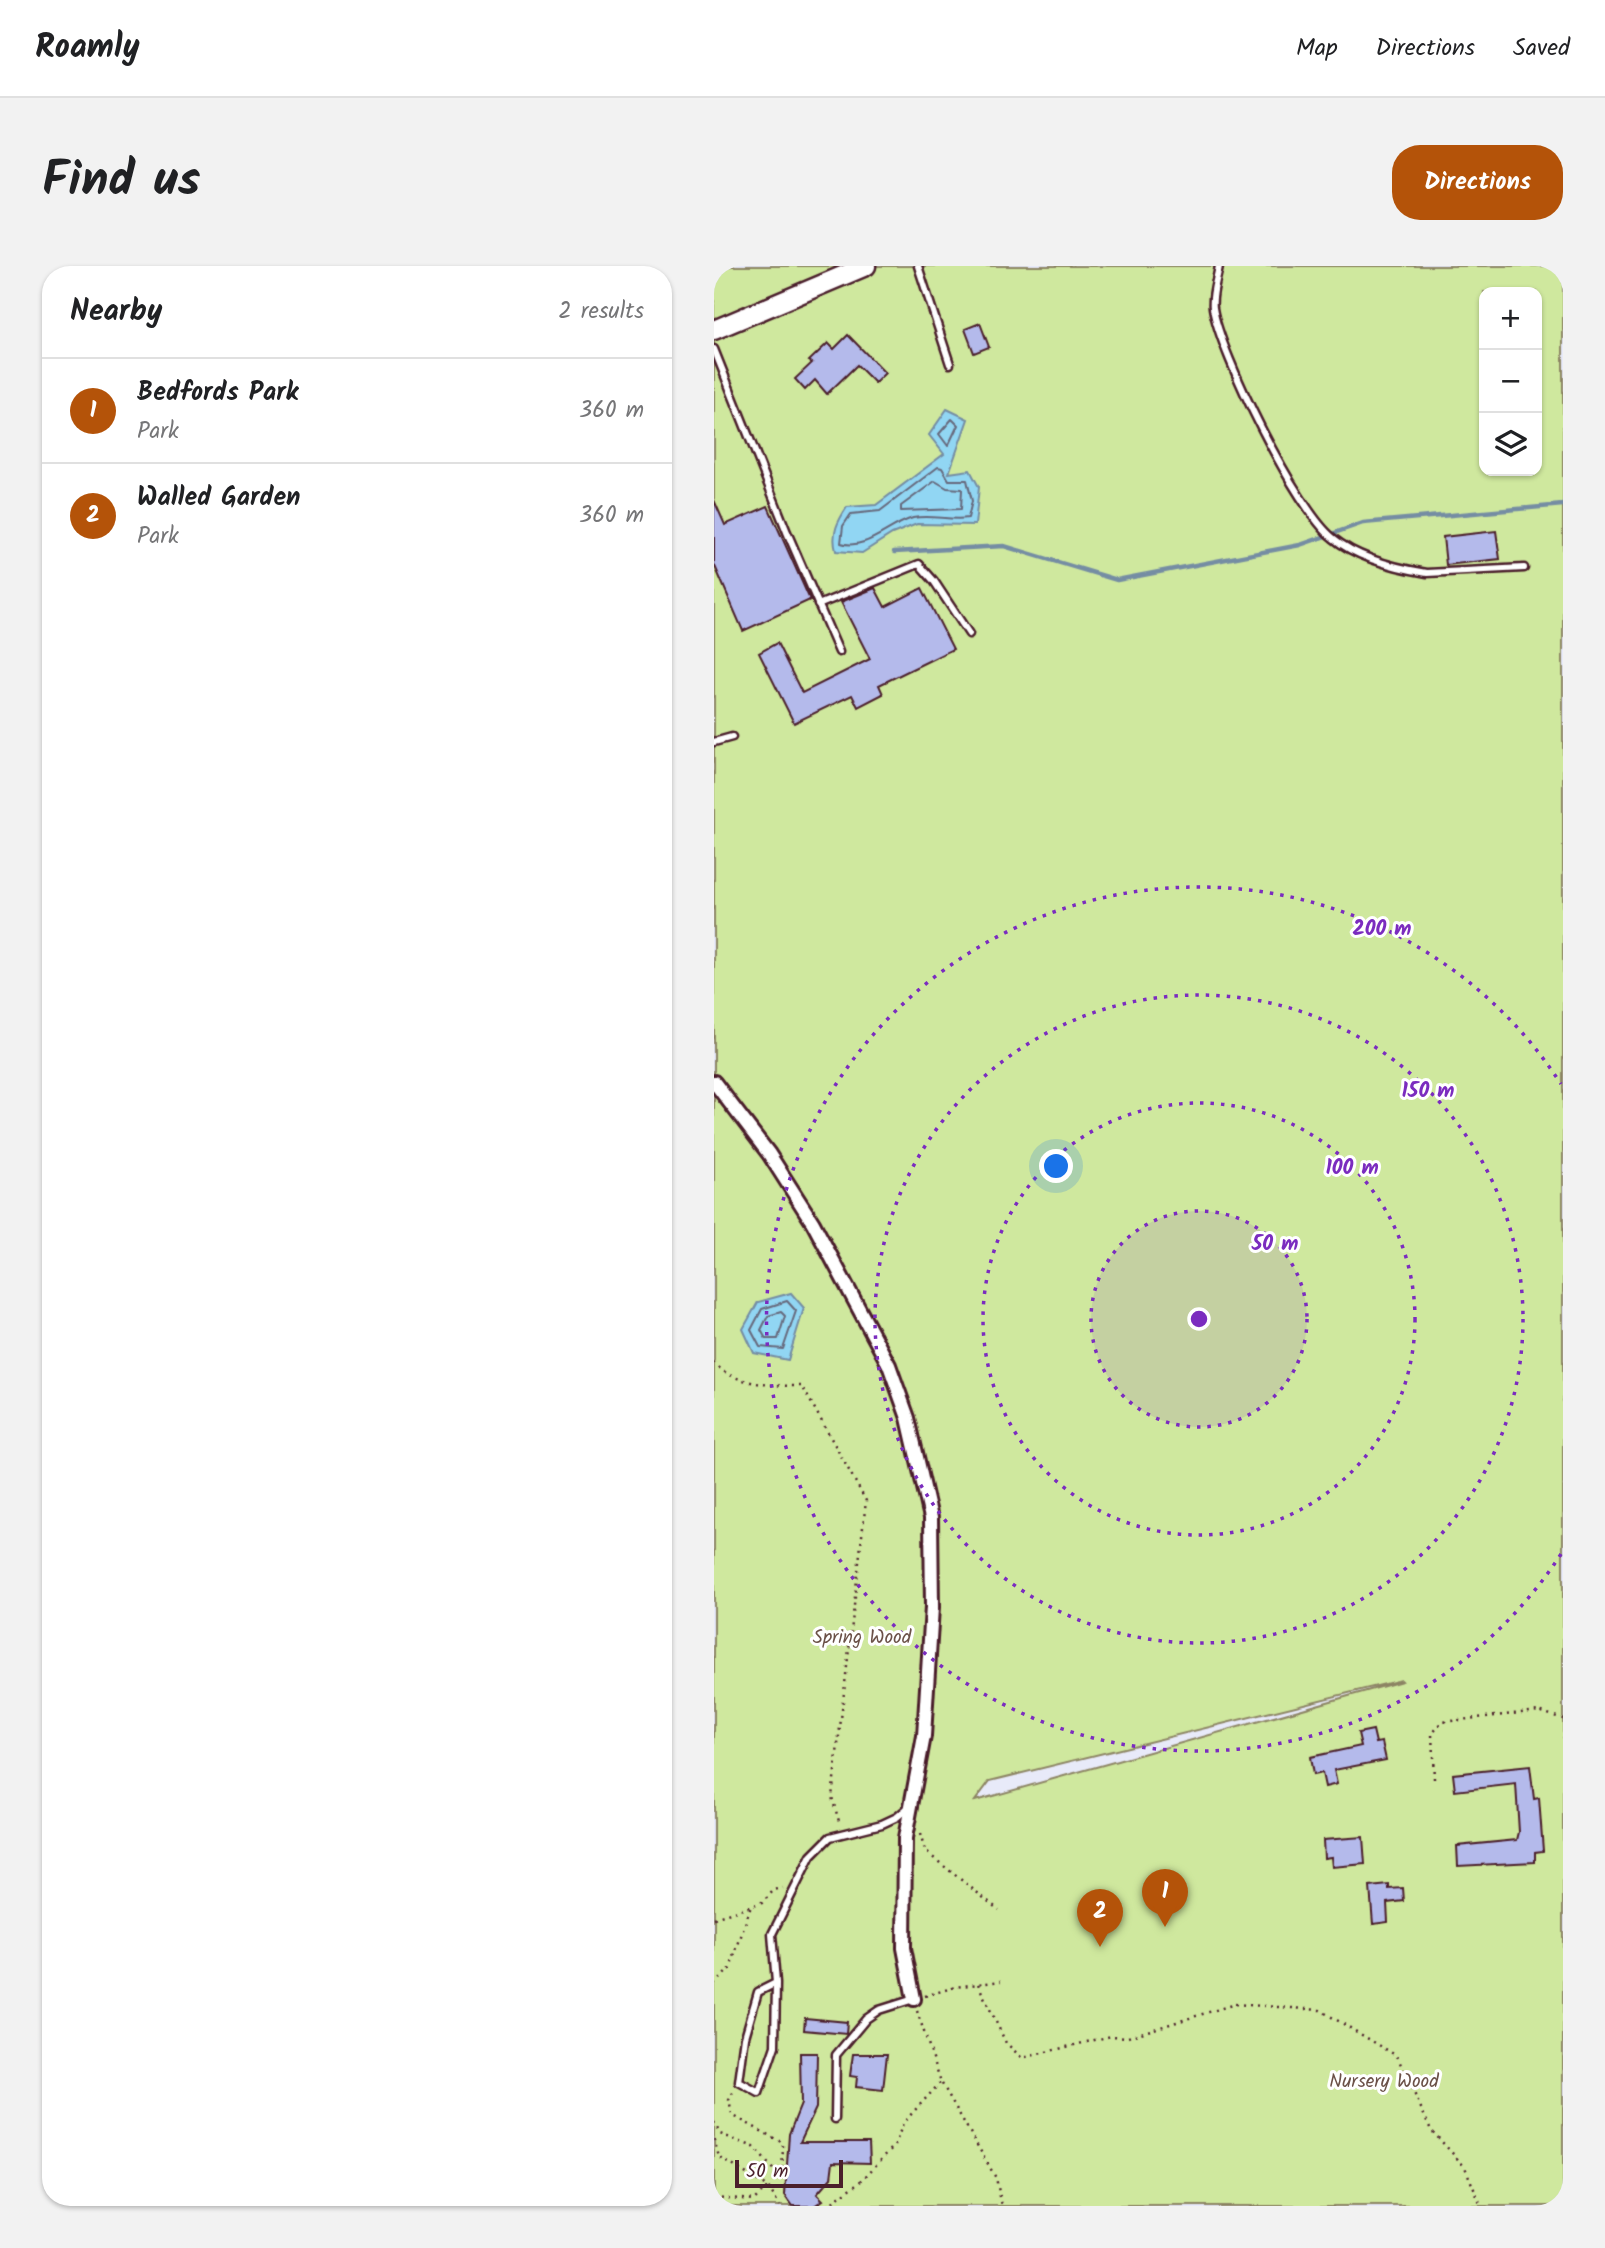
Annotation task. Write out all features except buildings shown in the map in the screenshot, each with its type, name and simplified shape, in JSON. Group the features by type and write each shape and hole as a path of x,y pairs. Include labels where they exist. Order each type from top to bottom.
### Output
{"street":[{"path":"714,330 866,266"},
{"path":"714,1082 769,1154 813,1223 889,1365 908,1418 931,1518 932,1607 924,1736 905,1838 904,1948 914,1999"}],"lane":[{"path":"918,266 950,364"},
{"path":"1219,266 1213,303 1216,321 1249,401 1315,521 1344,545 1414,571 1427,573 1524,568"},
{"path":"714,349 839,652"},
{"path":"818,605 919,564 934,581 969,634"},
{"path":"714,742 732,737"},
{"path":"776,1983 758,1992 745,2037 739,2082 759,2093 775,2046 776,1983 772,1934 811,1856 830,1837 897,1817 911,1804"},
{"path":"835,2119 836,2055 866,2019 879,2010 914,1999"}],"path":[{"path":"714,1362 721,1371 770,1385 802,1386 866,1502 832,1797 842,1834"},
{"path":"1434,1779 1432,1734 1442,1722 1539,1711 1563,1719"},
{"path":"911,1804 926,1851 999,1910"},
{"path":"714,1917 762,1903 774,1890 796,1887"},
{"path":"714,1984 730,1969 751,1906"},
{"path":"1001,1981 955,1987 914,1999 941,2082 996,2178 1002,2206"},
{"path":"978,1984 1006,2043 1022,2059 1111,2036 1128,2037 1235,2004 1320,2010 1397,2056 1431,2130 1465,2167 1480,2206"},
{"path":"714,2122 720,2133 754,2147 782,2179 783,2143 732,2115 729,2101 739,2082"},
{"path":"827,2206 860,2182 895,2145 903,2123 941,2082"},
{"path":"714,2139 719,2157 768,2187 780,2206"},
{"path":"714,2196 754,2200 768,2187"}],"green space":[{"path":"714,266 1563,266 1563,2206 714,2206","holes":["1402,1681 975,1801 990,1781"]}],"water":[{"path":"947,409 968,419 949,473 970,470 979,487 975,525 917,524 892,534 862,553 836,551 836,528 847,507 876,505 944,454 929,435"},
{"path":"791,1293 804,1308 788,1360 754,1353 743,1329 758,1302"}],"waterway":[{"path":"894,552 1004,546 1117,580 1300,545 1363,523 1563,505"}],"place":[{"name":"Bedfords Park","path":"1165,1927"},
{"name":"Walled Garden","path":"1100,1947"}],"park label":[{"name":"Spring Wood","path":"862,1638"},
{"name":"Nursery Wood","path":"1384,2082"}]}
